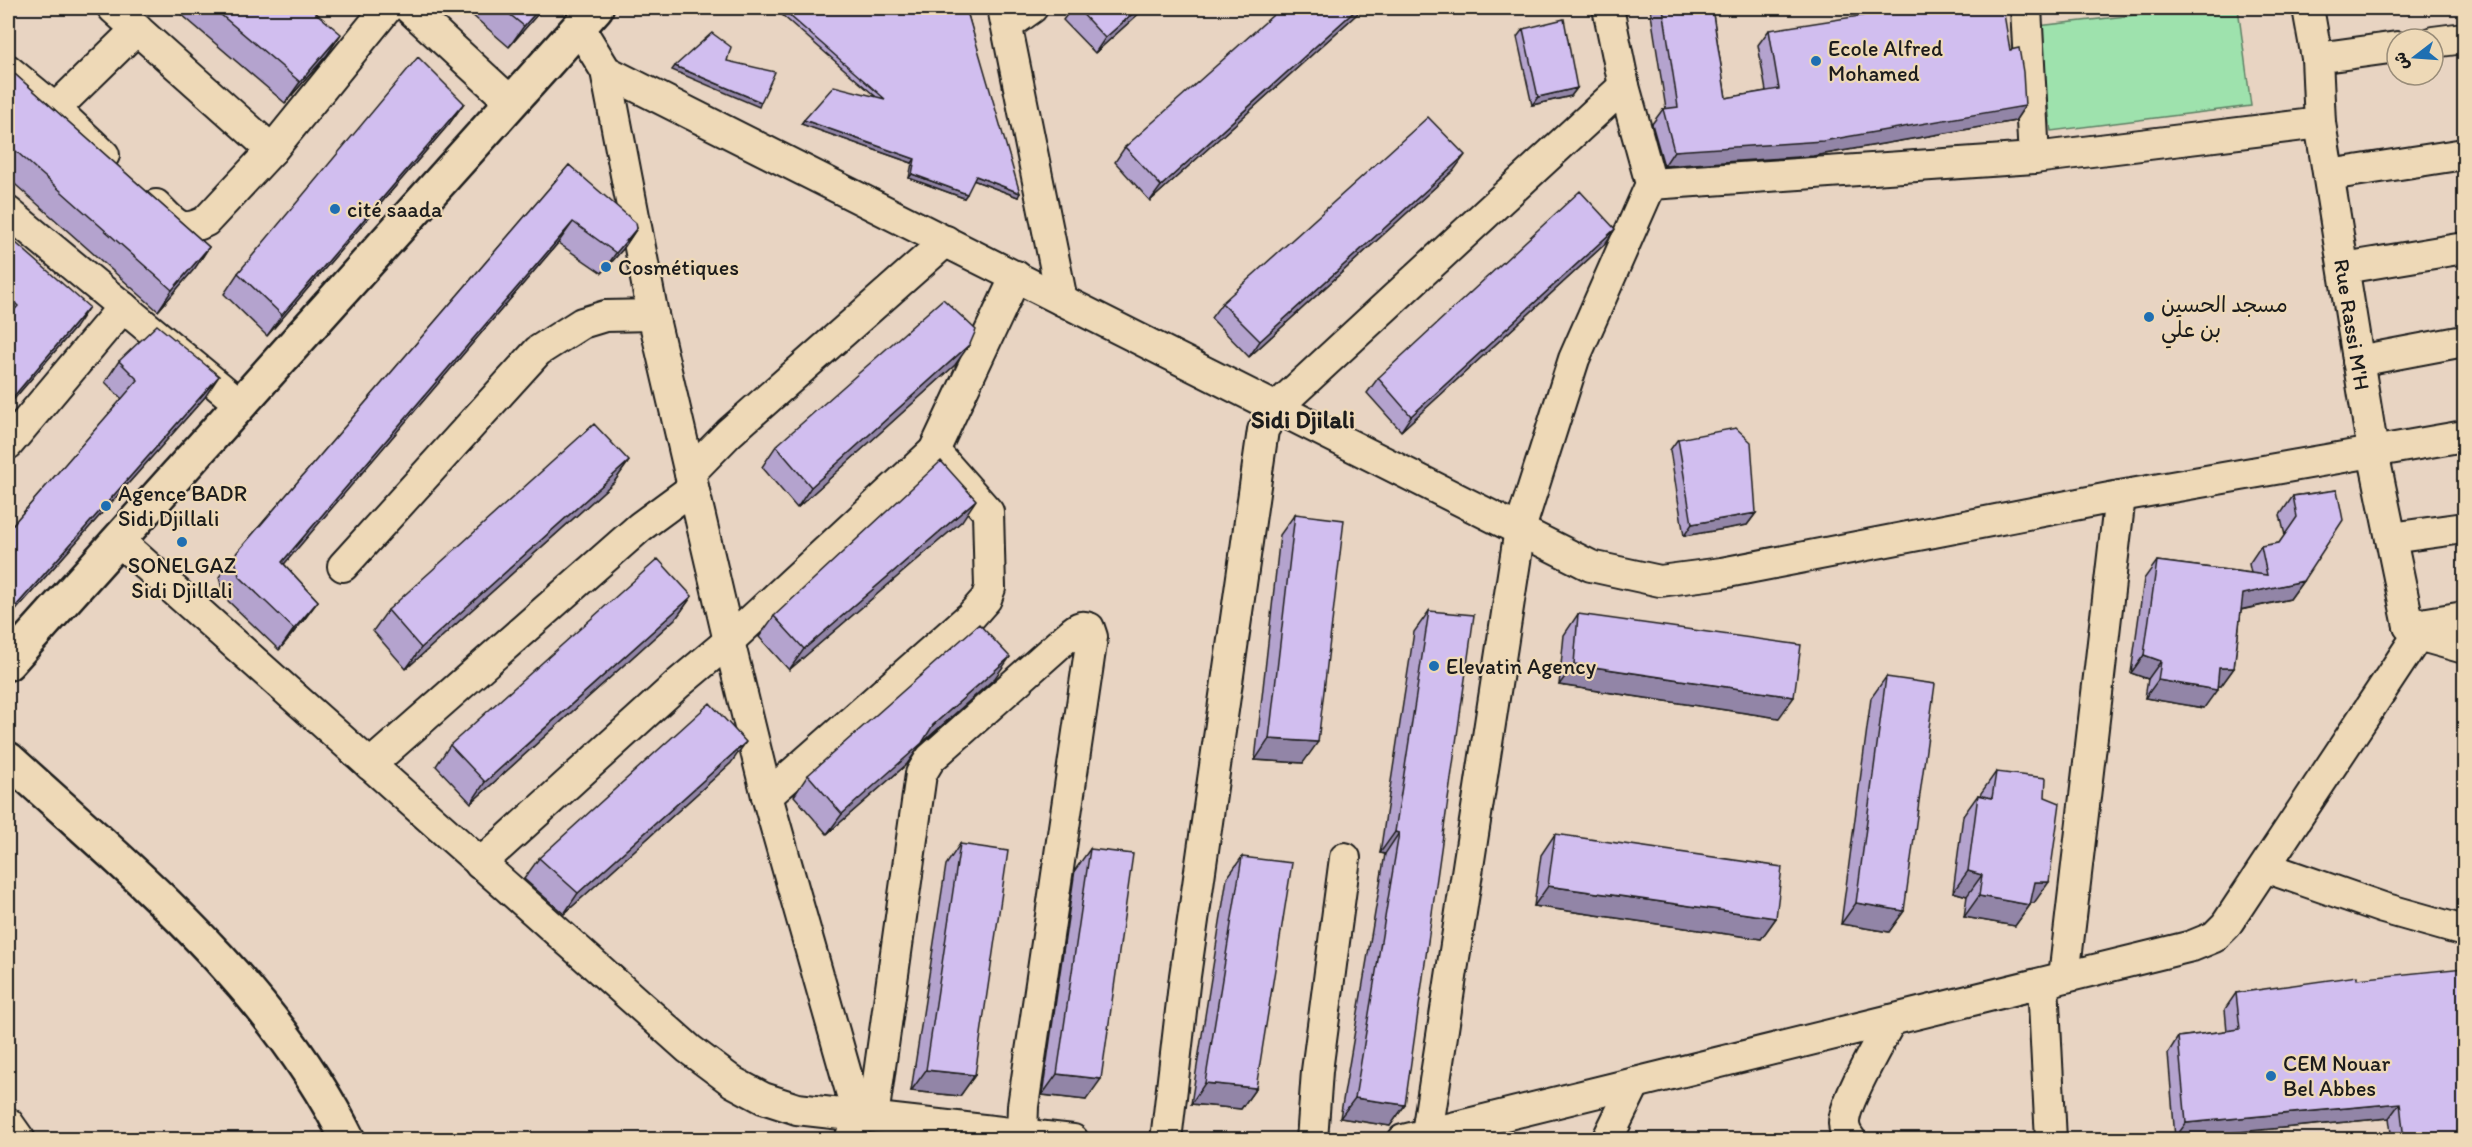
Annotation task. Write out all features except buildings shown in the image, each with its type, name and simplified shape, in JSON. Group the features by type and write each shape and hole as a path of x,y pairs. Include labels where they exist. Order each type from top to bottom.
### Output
{"main road":[{"path":"8,663 588,17"},
{"path":"8,759 172,909 227,966 274,1021 332,1108 348,1140"}],"street":[{"path":"113,8 273,150"},
{"path":"8,69 55,109 179,227 193,228 206,221 273,150 387,8"},
{"path":"410,8 511,102"},
{"path":"1032,8 1006,16 1062,300"},
{"path":"1608,8 1624,86 1651,184 1574,359 1520,529 1434,1134 2192,946 2214,937 2226,926 2265,867 2413,630 2464,617"},
{"path":"2026,8 2034,158"},
{"name":"Rue Rassi M'H","path":"2308,8 2317,57 2320,123 2373,452 2413,630"},
{"path":"588,17 606,70 653,315 767,796 860,1124"},
{"path":"55,109 137,29"},
{"path":"2445,40 2464,38"},
{"path":"2317,57 2385,48"},
{"path":"606,70 1591,566 1660,581 1722,573 2120,496 2464,436"},
{"path":"1166,1140 1185,976 1263,430 1277,407 1624,86"},
{"path":"1651,184 2034,158 2320,123"},
{"path":"2328,175 2464,154"},
{"path":"8,212 240,404"},
{"path":"370,765 692,481 729,433 946,241"},
{"path":"2344,268 2464,248"},
{"path":"480,864 679,683 729,641 934,452 1016,276"},
{"path":"8,444 123,307"},
{"path":"343,566 538,351 582,323 605,316 653,315"},
{"path":"2358,361 2464,341"},
{"path":"767,796 971,616 986,599 990,588 988,512 934,452"},
{"path":"2051,1140 2054,980 2120,496"},
{"path":"2391,538 2464,528"},
{"path":"118,540 689,1049 733,1082 763,1098 797,1109 860,1124 1022,1134 1073,1140"},
{"path":"860,1124 921,774 930,759 1068,636 1081,626 1085,626 1089,628 1092,638 1023,1106 1022,1134"},
{"path":"2413,630 2464,648"},
{"path":"1312,1140 1317,1071 1345,858"},
{"path":"2265,867 2383,908 2464,931"},
{"path":"1851,1140 1847,1135 1844,1120 1864,1072 1891,1020"},
{"path":"1607,1140 1635,1083"},
{"path":"8,1123 20,1140"}],"green space":[{"path":"2197,8 2238,8 2251,106 2051,131 2038,26"}],"place":[{"name":"Ecole Alfred Mohamed","path":"1816,61"},
{"name":"cité saada","path":"335,209"},
{"name":"Cosmétiques","path":"606,267"},
{"name":"مسجد الحسين بن علي","path":"2149,317"},
{"name":"Agence BADR Sidi Djillali","path":"106,506"},
{"name":"SONELGAZ Sidi Djillali","path":"182,542"},
{"name":"Elevatin Agency","path":"1434,666"},
{"name":"CEM Nouar Bel Abbes","path":"2271,1076"}],"district":[{"name":"Sidi Djilali","path":"1303,419"}]}
